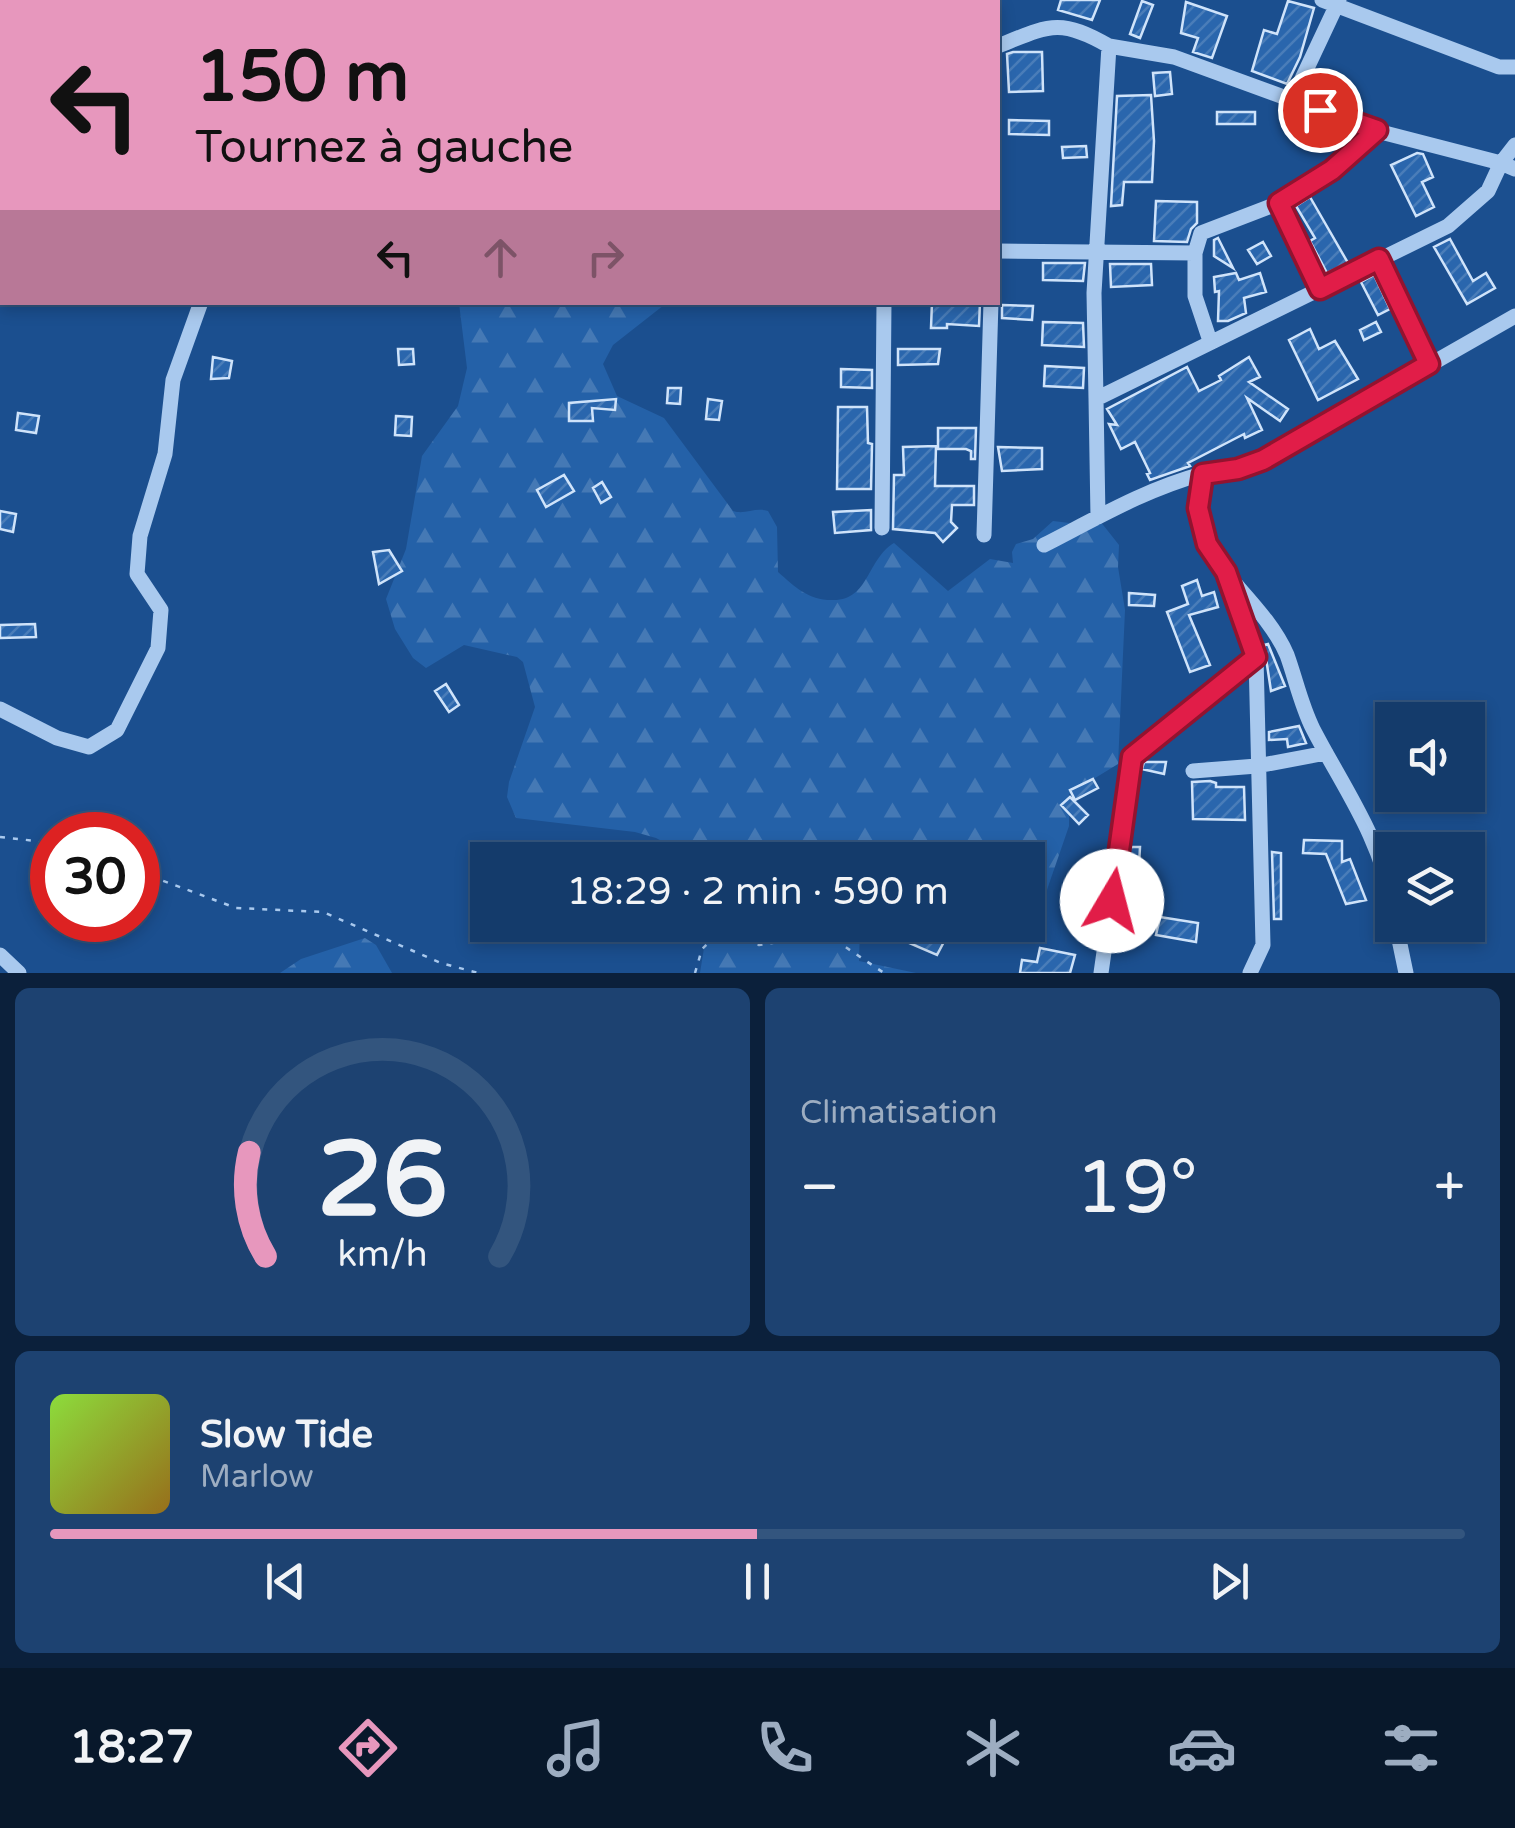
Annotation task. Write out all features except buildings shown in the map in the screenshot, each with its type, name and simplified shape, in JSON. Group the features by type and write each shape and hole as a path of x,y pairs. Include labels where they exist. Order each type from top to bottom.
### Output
{"street":[{"path":"1292,100 1333,2 1499,67 1515,66"},
{"path":"1000,45 1052,26 1082,31 1109,46 1174,57 1377,130 1508,166"},
{"path":"1098,517 1096,252 1109,46"},
{"path":"1210,342 1194,296 1195,253 1201,233 1279,203 1332,170 1377,130"},
{"path":"1096,399 1448,226 1488,191 1508,166 1515,146"},
{"path":"1279,203 1320,289"},
{"path":"1000,252 1195,253"},
{"path":"1379,259 1429,364"},
{"path":"0,709 56,738 89,747 117,730 158,648 161,610 138,574 140,536 165,454 174,380 199,305"},
{"path":"882,528 884,305"},
{"path":"984,535 992,305"},
{"path":"1044,544 1130,500 1203,474 1238,469 1263,460 1515,316"},
{"path":"1203,474 1198,508 1207,544 1264,617 1286,653 1303,709 1375,843"},
{"path":"1226,572 1256,657 1262,945 1250,973"},
{"path":"1102,973 1132,757 1256,657"},
{"path":"1193,771 1257,766 1326,753"},
{"path":"1400,942 1406,973"},
{"path":"0,955 18,973"}],"path":[{"path":"0,837 30,840"},
{"path":"160,878 236,908 323,912 441,963 478,973"},
{"path":"696,973 702,949 722,930 759,945 835,940 884,973"}],"green space":[{"path":"459,305 664,305 613,345 603,364 617,396 664,418 733,511 768,511 777,527 778,572 803,592 817,598 846,598 861,586 894,543 948,591 990,559 1013,563 1016,544 1033,539 1053,521 1086,525 1100,521 1119,545 1118,567 1125,610 1118,764 1069,794 1069,826 1045,896 1045,842 664,842 635,832 516,818 507,797 509,782 535,707 523,662 517,657 464,645 426,668 413,658 395,629 386,599 406,549 422,456 458,406 467,368"},
{"path":"365,938 376,945 392,973 280,973 301,959"},
{"path":"705,942 860,942 859,961 916,973 700,973"}],"route":[{"path":"1112,901 1132,757 1256,657 1226,572 1207,544 1198,508 1203,474 1238,469 1263,460 1429,364 1379,259 1320,289 1279,203 1332,170 1377,130 1320,110"}]}
